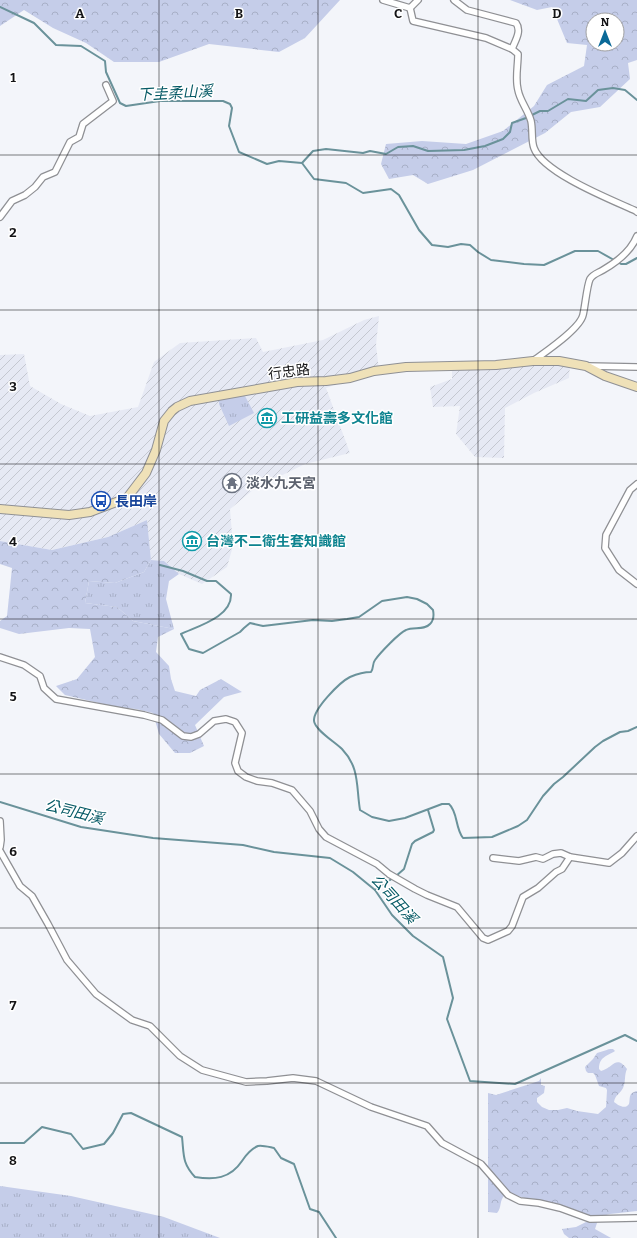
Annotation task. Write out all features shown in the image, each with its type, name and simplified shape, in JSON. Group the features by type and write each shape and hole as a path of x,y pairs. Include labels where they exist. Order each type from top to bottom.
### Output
{"street":[{"path":"383,0 410,8"},
{"path":"410,8 418,0"},
{"path":"454,0 467,10 516,23 519,30 512,50"},
{"path":"410,8 413,21 486,38 518,54 518,90 531,121 534,148 540,158 552,168 585,188 637,212"},
{"path":"0,217 12,201 25,195 35,187 43,176 54,172 70,142 79,137 83,124 113,101 106,85"},
{"path":"533,361 574,329 583,318 589,280 628,252 637,236"},
{"name":"行忠路","path":"0,509 69,515 90,512 127,498 146,473 156,450 164,421 172,411 190,400 297,382 350,378 374,371 406,367 496,365 533,361 559,361 586,366 605,376 637,387"},
{"path":"586,366 637,367"},
{"path":"637,484 630,490 606,535 605,548 619,570 637,584"},
{"path":"0,657 24,665 40,676 44,688 56,699 144,715 162,720 183,736 191,737 199,734 214,721 226,719 235,722 242,733 235,763 238,771 246,777 257,781 272,783 292,790 310,812 319,829 326,837 377,864 389,874 415,889 457,907 483,938 488,940 508,931 512,926 523,897 538,888 556,872 562,869 570,857"},
{"path":"0,821 0,847"},
{"path":"493,858 519,861 536,858 543,859 552,854 561,853 570,857 610,862 622,853 637,836"},
{"path":"0,851 20,886 32,896 67,960 96,994 132,1020 150,1026 180,1056 202,1070 246,1082 293,1078 316,1081 371,1107 427,1126 442,1143 481,1164 508,1195 520,1201 539,1203 560,1208 590,1219 637,1218"}],"shaded area":[{"path":"379,316 376,345 379,370 326,388 350,453 305,464 254,489 230,509 233,546 227,567 202,584 179,574 164,561 151,560 147,520 108,537 52,550 0,541 0,355 24,354 30,386 61,404 90,416 138,407 154,362 180,343 256,338 263,352 323,340 364,320"},
{"path":"452,364 570,364 569,378 534,393 505,408 504,458 475,457 456,434 460,406 433,407 430,387 452,379"}],"green space":[{"path":"0,0 340,0 305,38 279,52 209,44 159,62 114,62 86,43 53,28 24,10 0,26"},
{"path":"510,0 637,0 637,60 628,63 630,79 600,107 571,112 545,133 473,170 428,184 413,175 389,179 381,164 386,144 422,141 466,144 503,131 534,106 547,85 584,66 586,52 625,52 625,12 585,12 585,45 567,43 552,7 537,10"},
{"path":"245,396 254,413 229,426 219,401 222,399"},
{"path":"147,520 151,560 144,572 115,583 89,581 85,603 117,607 133,621 174,629 158,637 156,652 169,666 175,691 196,696 200,690 221,679 242,692 224,697 195,725 204,746 190,753 175,753 159,734 153,713 136,709 116,707 65,695 56,686 77,679 95,657 90,629 69,628 19,634 0,628 0,621 7,616 12,568 0,564 0,541 52,550 108,537"},
{"path":"151,560 164,561 179,574 169,581 166,599 174,629 133,621 117,607 85,603 89,581 115,583 144,572"},
{"path":"610,1049 615,1051 602,1059 599,1069 601,1071 617,1062 627,1069 624,1086 615,1098 614,1102 626,1107 629,1104 631,1094 637,1091 637,1211 610,1214 599,1217 595,1229 611,1238 569,1238 564,1234 562,1229 576,1227 588,1221 588,1217 518,1196 505,1195 497,1213 488,1212 488,1093 496,1095 539,1081 541,1078 541,1085 545,1086 544,1093 537,1098 537,1102 542,1107 549,1110 567,1108 598,1114 606,1107 607,1090 606,1088 599,1086 595,1075 593,1073 588,1073 585,1067 597,1053"},
{"path":"0,1186 71,1196 164,1217 220,1238 0,1238"}],"waterway":[{"name":"下圭柔山溪","path":"0,7 34,23 56,45 81,46 105,61 106,72 120,103 126,106 160,101 223,101 230,104 232,108 229,126 239,152 267,164 279,161 302,163 314,179 346,183 363,193 391,189 399,195 419,230 432,245 448,247 461,244 470,245 491,260 524,264 544,265 575,251 598,251 621,264 626,264 637,258"},
{"path":"302,163 313,151 326,149 363,153 370,151 386,154 398,147 413,146 428,151 464,150 485,146 503,139 510,132 512,123 540,111 548,111 568,99 586,101 598,90 613,88 625,90 637,100"},
{"path":"160,565 183,571 207,581 216,581 231,594 230,602 220,615 205,624 181,634 189,649 203,653 240,632 250,623 263,626 313,620 332,621 347,619 359,617 382,601 407,597 417,599 427,604 433,610 434,614 432,621 428,626 409,629 399,635 375,660 371,672 358,674 346,680 328,696 322,703 315,716 314,721 318,728 342,749 352,763 355,770 360,810 372,817 389,821 405,818 442,804 449,804 454,811 460,834 463,838 492,837 518,826 527,820 543,796 554,784 595,747 620,732 628,731 637,727"},
{"name":"公司田溪","path":"0,802 81,827 153,838 243,845 274,852 330,858 353,872 375,890 392,915 413,936 443,957 453,998 447,1019 470,1081 515,1084 625,1035 637,1041"},
{"path":"375,890 404,869 412,844 433,832 434,830 428,810"},
{"path":"0,1143 24,1143 42,1127 71,1134 83,1149 104,1144 113,1133 123,1114 131,1113 182,1137 186,1163 195,1177 215,1178 227,1175 232,1172 255,1147 261,1146 274,1148 281,1158 294,1164 310,1209 319,1212 336,1238"}],"place":[{"name":"工研益壽多文化館","path":"267,418"},
{"name":"淡水九天宮","path":"232,483"},
{"name":"長田岸","path":"101,501"},
{"name":"台灣不二衛生套知識館","path":"192,541"}]}
